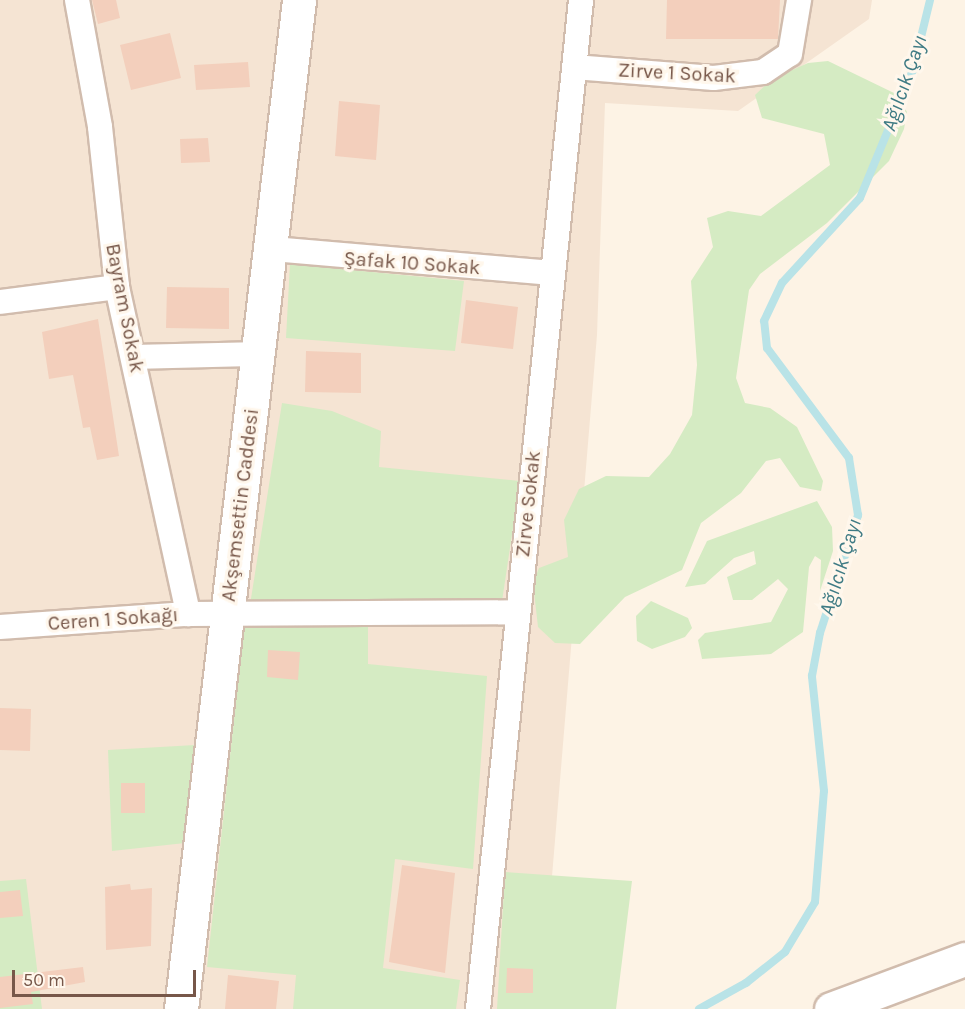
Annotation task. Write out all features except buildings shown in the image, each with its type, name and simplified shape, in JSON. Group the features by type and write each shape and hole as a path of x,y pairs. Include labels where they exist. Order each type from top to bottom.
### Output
{"street":[{"name":"Bayram Sokak","path":"77,0 100,127 117,287 188,614"},
{"name":"Akşemsettin Caddesi","path":"181,1009 226,615 273,249 299,0"},
{"name":"Zirve Sokak","path":"478,1009 581,0"},
{"name":"Zirve 1 Sokak","path":"574,67 714,78 763,72 790,54 799,0"},
{"name":"Şafak 10 Sokak","path":"273,249 552,273"},
{"path":"0,302 117,287"},
{"path":"134,357 260,354"},
{"name":"Ceren 1 Sokağı","path":"0,627 188,614 517,612"},
{"path":"831,1009 965,959"}],"shaded area":[{"path":"0,0 872,0 869,19 738,111 605,103 597,335 541,1009 0,1009"}],"green space":[{"path":"828,61 894,93 907,112 904,129 889,161 827,223 760,274 749,290 736,378 745,403 770,408 797,427 823,481 821,491 800,487 780,458 766,461 741,493 701,523 682,570 625,597 580,644 555,643 538,627 533,583 539,568 568,557 564,520 579,489 606,476 649,477 670,454 692,415 697,365 691,281 713,247 707,218 728,211 761,216 830,165 824,134 762,118 755,95 772,79 808,63"},
{"path":"290,264 464,281 455,351 286,338"},
{"path":"282,403 332,411 381,431 379,467 520,481 501,608 249,611"},
{"path":"817,501 832,527 833,551 820,591 821,560 815,556 809,567 803,632 771,654 702,659 698,640 705,633 771,622 788,589 778,579 752,600 733,600 727,577 756,564 754,551 734,558 705,584 685,587 707,541"},
{"path":"651,601 688,618 692,628 685,637 652,649 637,641 636,616"},
{"path":"245,619 368,619 368,664 487,676 473,869 395,859 383,968 460,980 456,1009 293,1009 296,975 207,967"},
{"path":"195,745 185,843 112,851 108,750"},
{"path":"505,872 632,881 616,1009 497,1009"},
{"path":"26,879 42,1009 0,1009 0,881"}],"waterway":[{"name":"Ağılcık Çayı","path":"699,1009 746,983 785,952 815,902 824,791 812,676 820,633 858,515 849,458 767,348 764,321 782,283 860,198 913,70 930,0"}]}
